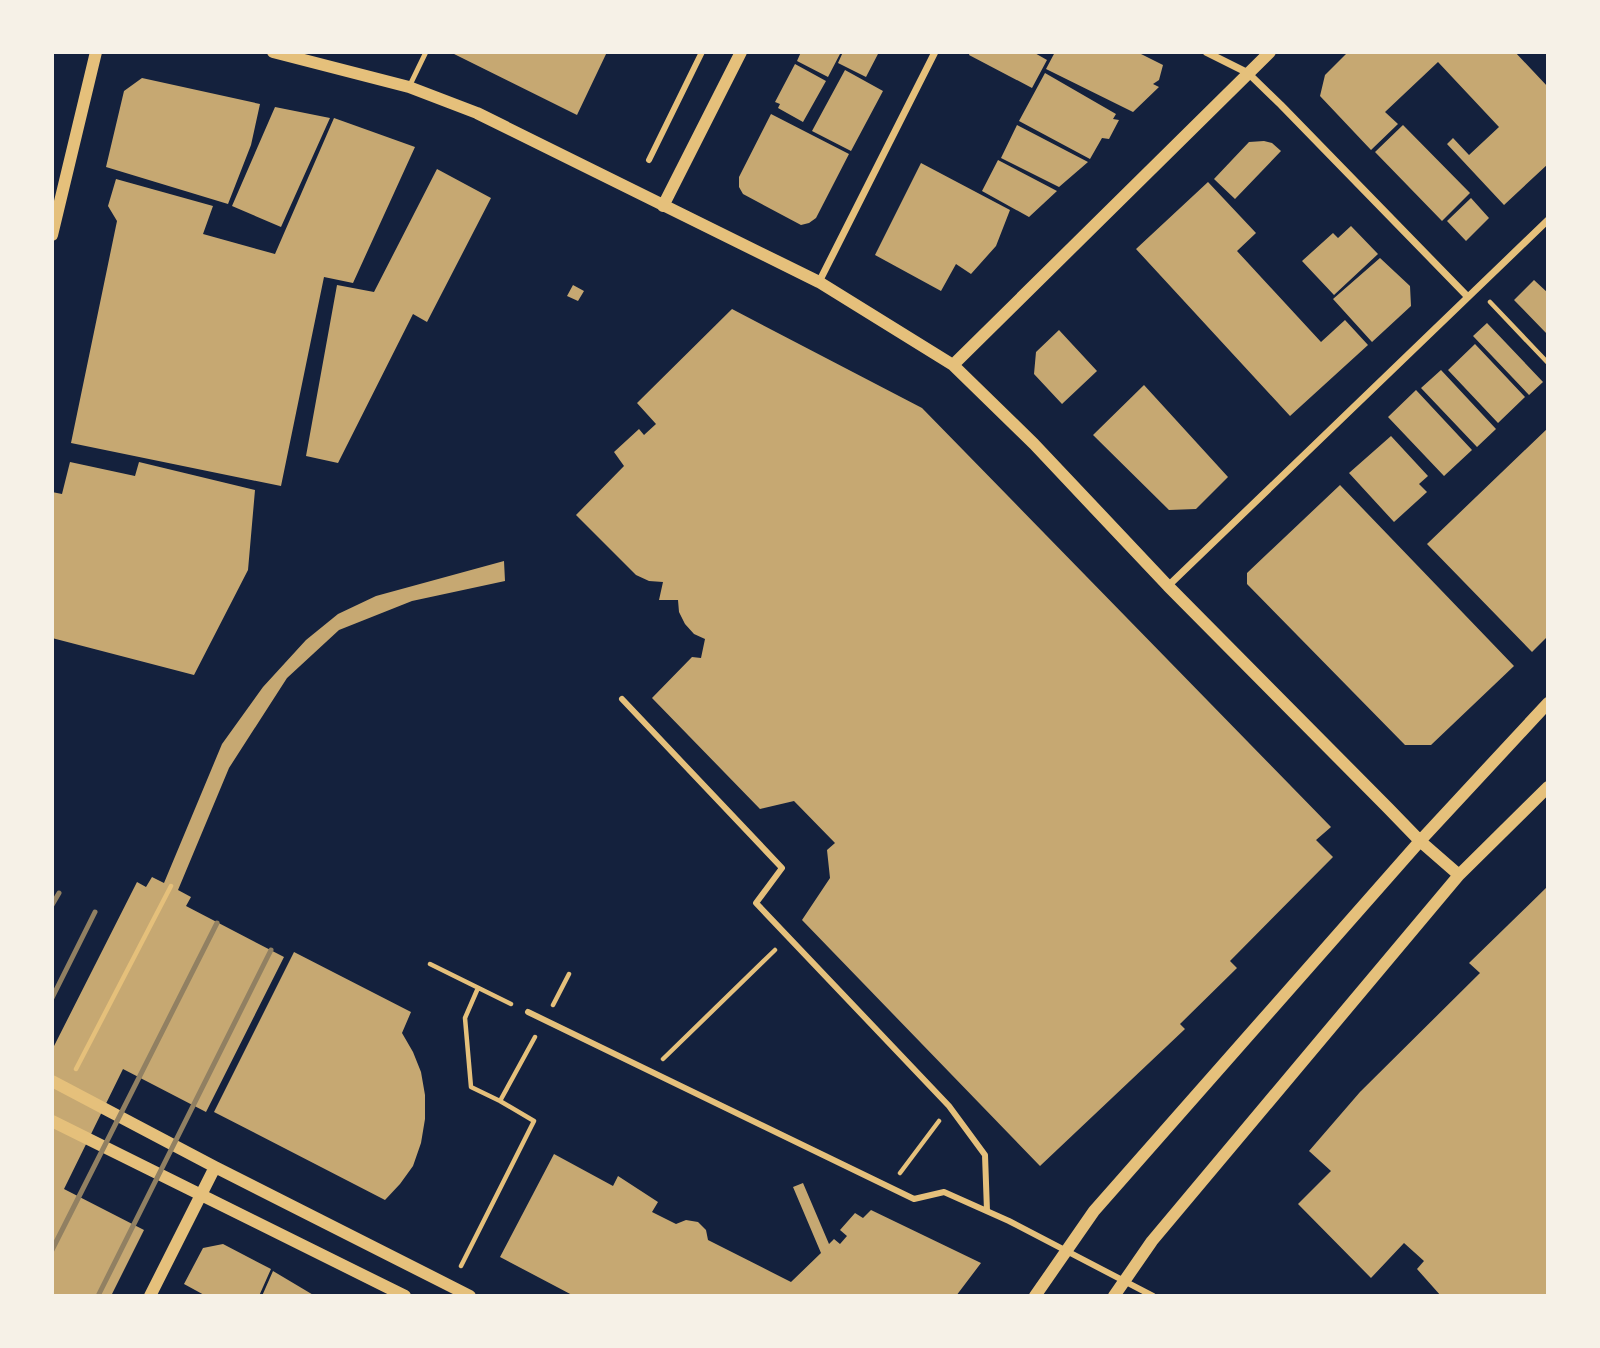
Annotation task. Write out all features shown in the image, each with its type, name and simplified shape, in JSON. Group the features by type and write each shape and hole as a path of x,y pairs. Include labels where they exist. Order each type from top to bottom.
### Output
{"street":[{"path":"52,235 96,52"},
{"path":"274,52 409,87 477,113 819,282 953,365 1034,444 1168,586 1420,841 1459,875"},
{"path":"649,160 702,52"},
{"path":"663,206 741,52"},
{"path":"819,282 935,52"},
{"path":"1206,52 1248,73 1467,296"},
{"path":"953,365 1270,52"},
{"path":"1168,586 1548,220"},
{"path":"622,699 782,868 755,903 950,1106 985,1155 987,1211"},
{"path":"1035,1296 1094,1211 1420,841 1548,703"},
{"path":"1114,1296 1152,1241 1459,875 1548,787"},
{"path":"528,1012 914,1199 944,1192 1009,1221 1153,1296"},
{"path":"52,1081 470,1296"},
{"path":"52,1121 398,1294"},
{"path":"150,1296 215,1167"}],"lane":[{"path":"409,87 426,52"}],"path":[{"path":"1490,301 1548,363"},
{"path":"87,1048 171,886"},
{"path":"650,1072 788,938"},
{"path":"430,964 528,1012"},
{"path":"550,1009 569,974"},
{"path":"459,1270 534,1121 471,1087 465,1018 478,988"},
{"path":"500,1101 538,1032"},
{"path":"889,1187 950,1106"}],"building":[{"path":"450,52 607,52 577,115"},
{"path":"801,52 841,52 828,77 797,61"},
{"path":"843,52 879,52 866,77 838,63"},
{"path":"970,52 1033,52 1047,60 1032,88 969,55"},
{"path":"1055,52 1137,52 1163,65 1159,80 1153,84 1159,87 1133,112 1046,69"},
{"path":"1348,52 1515,52 1548,87 1548,164 1504,205 1447,144 1453,138 1469,155 1499,127 1438,62 1385,112 1398,124 1371,150 1320,96 1325,75"},
{"path":"795,64 826,81 803,122 778,108 780,104 775,102"},
{"path":"845,70 883,91 851,151 812,131"},
{"path":"1045,73 1116,114 1113,119 1119,120 1109,139 1102,138 1090,159 1019,121"},
{"path":"142,78 260,104 251,145 228,204 106,167 124,91"},
{"path":"275,107 330,118 281,227 232,206"},
{"path":"771,114 849,154 816,218 809,223 801,225 743,194 739,187 739,177"},
{"path":"334,118 415,147 353,283 324,277 281,486 71,443 117,221 108,206 116,179 213,206 203,234 275,254"},
{"path":"1017,125 1088,162 1059,187 1001,158"},
{"path":"1403,125 1470,193 1442,221 1375,152"},
{"path":"1249,142 1272,143 1281,151 1235,199 1214,179"},
{"path":"998,160 1057,191 1029,217 982,191"},
{"path":"921,163 1010,210 996,246 971,274 956,264 941,291 875,255"},
{"path":"437,169 491,198 427,322 413,314 338,463 306,456 337,285 374,292"},
{"path":"1208,182 1256,233 1237,251 1321,342 1345,320 1368,345 1290,416 1136,249"},
{"path":"1471,198 1489,218 1466,241 1447,221"},
{"path":"1351,226 1378,254 1334,295 1302,261 1333,233 1338,238"},
{"path":"1380,258 1410,286 1411,306 1372,342 1333,299"},
{"path":"1534,280 1548,293 1548,335 1514,300"},
{"path":"573,285 584,291 578,301 567,296"},
{"path":"732,309 922,408 1331,827 1316,840 1333,857 1230,961 1237,968 1180,1024 1185,1029 1040,1166 802,920 830,878 827,850 835,843 794,801 760,809 652,698 692,657 701,658 705,639 694,634 685,624 679,612 678,600 659,600 663,582 649,581 636,575 576,515 624,466 614,452 639,429 644,435 656,424 637,403"},
{"path":"1487,323 1543,382 1529,395 1473,336"},
{"path":"1059,330 1097,371 1062,404 1034,374 1036,352"},
{"path":"1475,344 1525,397 1498,423 1448,370"},
{"path":"1441,370 1496,429 1477,447 1421,388"},
{"path":"1144,385 1228,477 1196,509 1169,510 1093,435"},
{"path":"1416,390 1472,450 1444,476 1388,417"},
{"path":"1548,428 1548,636 1532,652 1427,544"},
{"path":"1391,436 1428,476 1419,484 1427,492 1394,522 1349,473"},
{"path":"70,462 135,476 139,462 255,490 248,570 194,675 52,638 52,492 62,494"},
{"path":"1340,485 1514,666 1431,745 1405,745 1247,584 1247,573"},
{"path":"504,561 505,581 412,601 339,630 287,678 229,768 178,890 191,897 186,906 284,957 206,1112 123,1069 64,1189 144,1230 111,1296 52,1296 52,1050 137,882 146,887 152,877 164,883 222,744 263,687 306,640 338,614 376,596"},
{"path":"1548,886 1548,1296 1441,1296 1417,1269 1424,1261 1404,1243 1371,1278 1298,1204 1331,1171 1309,1151 1360,1092 1480,973 1469,963"},
{"path":"294,952 411,1012 402,1033 421,1072 425,1119 413,1166 385,1200 214,1112"},
{"path":"554,1154 613,1186 618,1176 658,1202 652,1212 676,1224 686,1220 698,1222 706,1230 708,1240 791,1282 821,1253 793,1187 803,1183 829,1244 834,1239 840,1244 847,1236 840,1230 855,1213 863,1218 871,1210 981,1263 956,1296 574,1296 500,1257"},
{"path":"223,1244 271,1269 259,1296 206,1296 184,1284 203,1248"},
{"path":"273,1271 315,1296 262,1296"}],"railway":[{"path":"52,905 59,893"},
{"path":"52,998 95,912"},
{"path":"52,1250 217,923"},
{"path":"98,1296 271,950"}]}
